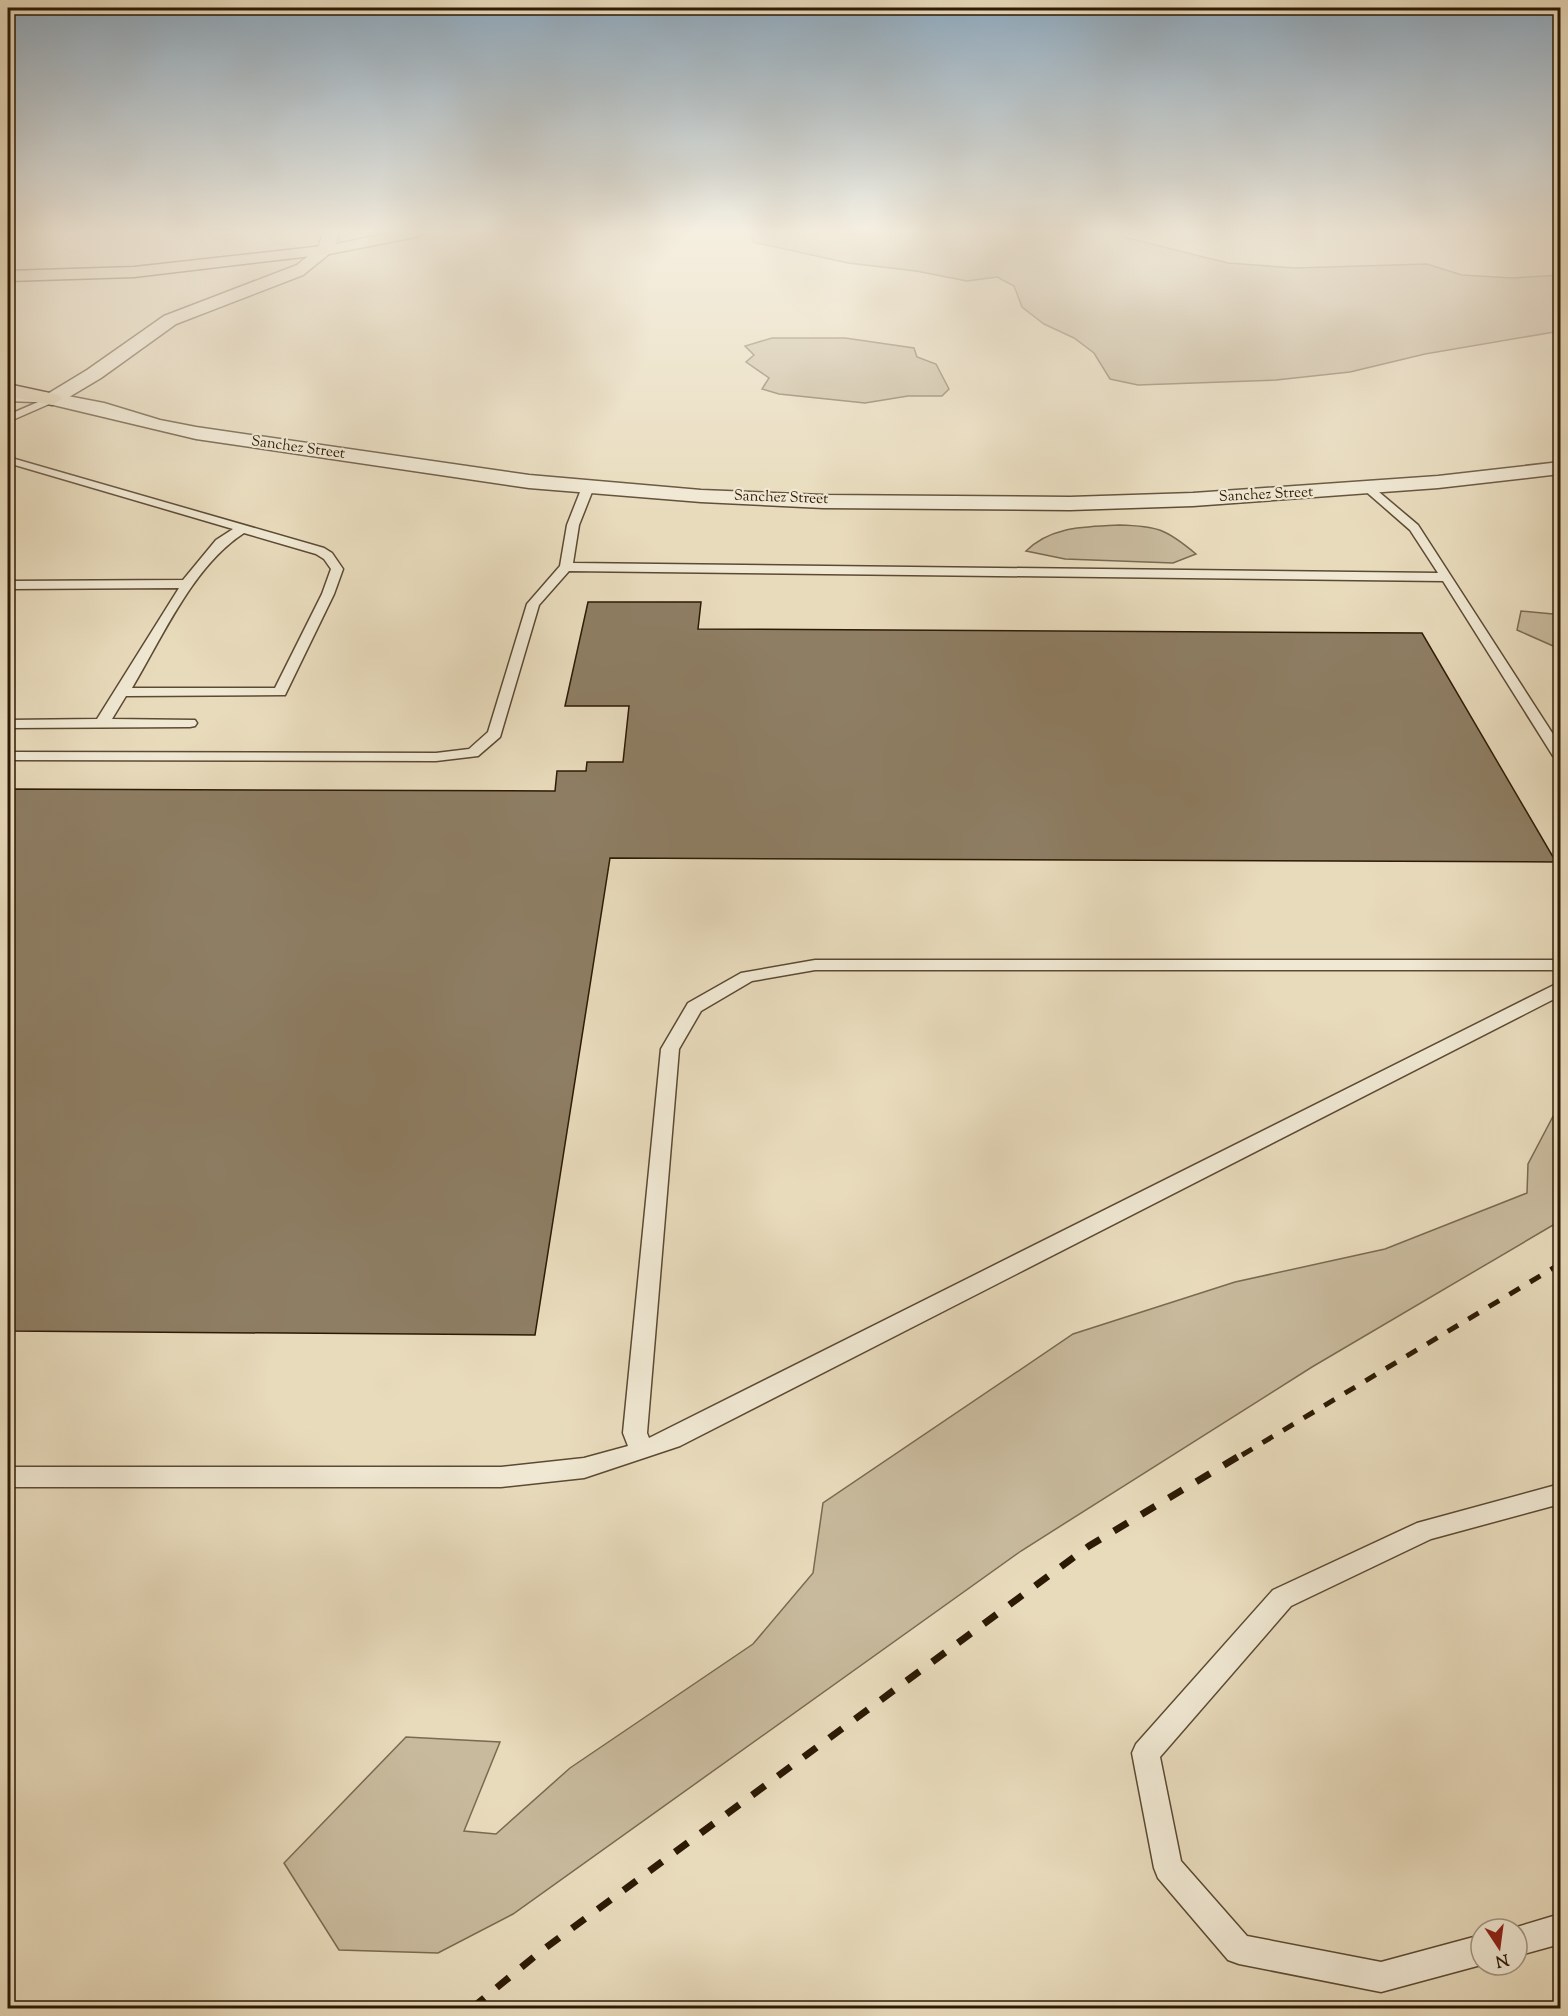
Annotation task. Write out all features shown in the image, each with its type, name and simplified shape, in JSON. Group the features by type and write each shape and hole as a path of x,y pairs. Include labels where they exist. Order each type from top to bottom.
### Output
{"highway":[{"path":"8,390 52,399"}],"street":[{"path":"52,399 94,374 162,326"},
{"name":"Sanchez Street","path":"8,395 52,399 102,409 165,428 231,439 588,488 743,498 925,503 1123,501 1303,494 1560,468"}],"lane":[{"path":"8,419 52,399"},
{"path":"8,460 320,551 328,556 337,569 328,594 280,692 122,692"},
{"path":"8,756 436,757 473,753 495,734 533,604 566,567 573,525 588,488"},
{"path":"1369,489 1414,528 1560,756"},
{"path":"102,723 207,555 242,529"},
{"path":"566,567 1447,577"},
{"path":"8,585 187,584"},
{"path":"8,724 190,723"},
{"path":"642,1450 635,1433 670,1049 694,1007 747,976 815,965 1560,965"},
{"path":"8,1477 501,1477 584,1468 642,1450 672,1439 1560,989"},
{"path":"1469,1953 1381,1977 1239,1949 1168,1868 1146,1753 1282,1598 1426,1530 1560,1494"},
{"path":"1529,1938 1560,1929"}],"shaded area":[{"path":"1048,326 1560,326 1560,331 1425,354 1350,372 1276,380 1138,385 1110,379 1094,353 1074,338"},
{"path":"772,338 845,338 914,348 917,357 936,364 949,389 942,396 908,396 865,403 779,394 762,389 769,378 746,362 754,355 745,346"},
{"path":"1119,525 1143,526 1161,530 1196,554 1173,563 1065,559 1026,551 1057,532"},
{"path":"1560,610 1560,649 1517,630 1521,611 1553,614"},
{"path":"1560,1103 1560,1221 1312,1367 1021,1551 513,1914 438,1953 339,1950 284,1863 406,1737 500,1742 464,1831 496,1834 570,1768 753,1644 813,1573 823,1503 1073,1334 1235,1282 1385,1249 1527,1193 1528,1164"}],"building":[{"path":"588,602 701,602 698,629 1422,633 1556,862 610,858 535,1335 8,1331 8,789 555,791 557,771 586,771 587,762 623,762 629,706 565,706"}],"railway":[{"path":"1242,1455 1560,1264"},
{"path":"472,2008 540,1952 1089,1546 1244,1453"}]}
